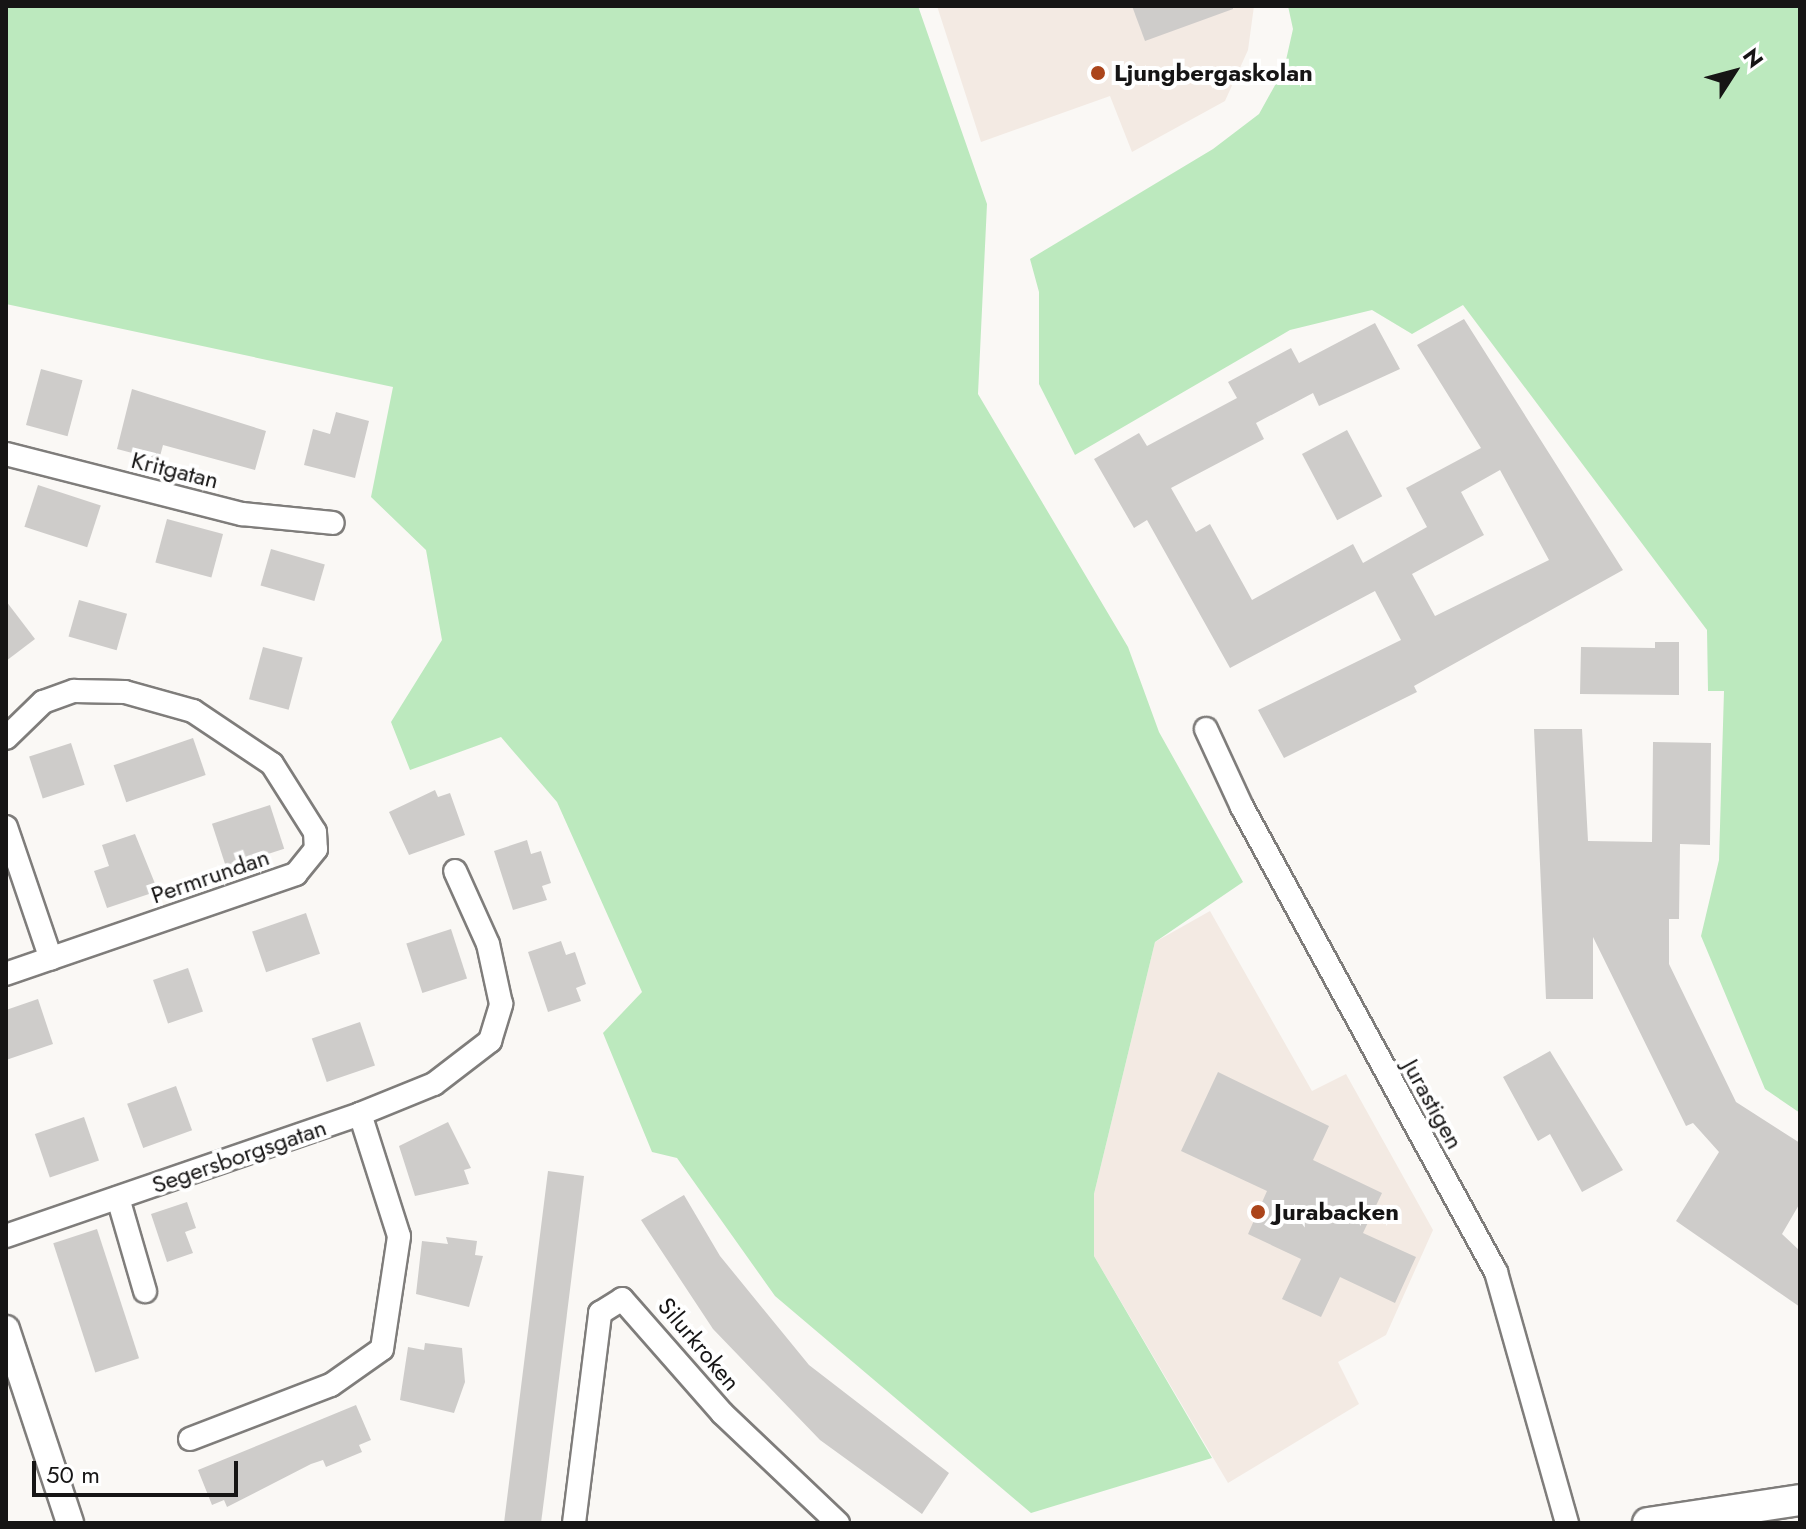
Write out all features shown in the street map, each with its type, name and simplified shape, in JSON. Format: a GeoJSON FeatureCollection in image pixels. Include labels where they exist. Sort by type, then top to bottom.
{"type":"FeatureCollection","features":[{"type":"Feature","properties":{"kind":"main road"},"geometry":{"type":"LineString","coordinates":[[1648,1523],[1800,1500]]}},
{"type":"Feature","properties":{"kind":"street","name":"Kritgatan"},"geometry":{"type":"LineString","coordinates":[[6,454],[242,514],[333,523]]}},
{"type":"Feature","properties":{"kind":"street","name":"Permrundan"},"geometry":{"type":"LineString","coordinates":[[6,738],[43,702],[74,691],[162,700],[193,711],[272,764],[315,832],[316,849],[296,874],[6,974]]}},
{"type":"Feature","properties":{"kind":"street","name":"Jurastigen"},"geometry":{"type":"LineString","coordinates":[[1206,729],[1242,807],[1496,1272],[1567,1523]]}},
{"type":"Feature","properties":{"kind":"street"},"geometry":{"type":"LineString","coordinates":[[6,827],[51,959]]}},
{"type":"Feature","properties":{"kind":"street","name":"Segersborgsgatan"},"geometry":{"type":"LineString","coordinates":[[6,1236],[360,1114],[434,1084],[490,1041],[501,1023],[488,944],[455,871]]}},
{"type":"Feature","properties":{"kind":"street"},"geometry":{"type":"LineString","coordinates":[[190,1439],[331,1385],[382,1349],[399,1236],[360,1114]]}},
{"type":"Feature","properties":{"kind":"street"},"geometry":{"type":"LineString","coordinates":[[118,1198],[145,1291]]}},
{"type":"Feature","properties":{"kind":"street","name":"Silurkroken"},"geometry":{"type":"LineString","coordinates":[[574,1523],[600,1313],[622,1299],[722,1413],[838,1523]]}},
{"type":"Feature","properties":{"kind":"street"},"geometry":{"type":"LineString","coordinates":[[6,1329],[70,1523]]}},
{"type":"Feature","properties":{"kind":"shaded area","name":"Ljungbergaskolan"},"geometry":{"type":"Polygon","coordinates":[[[937,6],[1254,6],[1248,50],[1225,101],[1132,152],[1110,96],[981,142],[937,6]]]}},
{"type":"Feature","properties":{"kind":"shaded area","name":"Jurabacken"},"geometry":{"type":"Polygon","coordinates":[[[1210,911],[1312,1091],[1346,1074],[1433,1230],[1386,1335],[1338,1362],[1359,1404],[1228,1483],[1094,1256],[1094,1194],[1155,942],[1210,911]]]}},
{"type":"Feature","properties":{"kind":"green space"},"geometry":{"type":"Polygon","coordinates":[[[6,6],[918,6],[987,204],[978,394],[1128,647],[1159,732],[1243,882],[1155,942],[1094,1194],[1094,1256],[1212,1458],[1031,1513],[775,1296],[677,1158],[652,1152],[603,1033],[642,992],[557,802],[501,737],[410,770],[391,722],[442,640],[426,550],[371,497],[393,387],[6,304],[6,6]]]}},
{"type":"Feature","properties":{"kind":"green space"},"geometry":{"type":"Polygon","coordinates":[[[1288,6],[1800,6],[1800,1113],[1765,1089],[1701,936],[1719,860],[1724,691],[1708,691],[1707,630],[1463,305],[1412,334],[1372,310],[1290,330],[1075,455],[1039,384],[1039,292],[1030,259],[1213,149],[1259,114],[1284,69],[1293,29],[1288,6]]]}},
{"type":"Feature","properties":{"kind":"building"},"geometry":{"type":"Polygon","coordinates":[[[1132,6],[1233,6],[1233,9],[1145,41],[1132,6]]]}},
{"type":"Feature","properties":{"kind":"building"},"geometry":{"type":"Polygon","coordinates":[[[1464,319],[1623,570],[1414,686],[1417,692],[1284,758],[1258,710],[1401,640],[1375,591],[1230,668],[1147,520],[1134,528],[1094,459],[1139,433],[1147,446],[1237,398],[1228,382],[1291,348],[1299,363],[1375,323],[1400,369],[1319,406],[1313,393],[1256,423],[1264,439],[1171,488],[1196,532],[1210,524],[1252,600],[1353,544],[1363,563],[1427,527],[1406,488],[1481,448],[1417,345],[1464,319]],[[1500,470],[1461,492],[1484,535],[1412,574],[1435,616],[1549,560],[1500,470]]]}},
{"type":"Feature","properties":{"kind":"building"},"geometry":{"type":"Polygon","coordinates":[[[41,369],[83,380],[68,436],[26,425],[41,369]]]}},
{"type":"Feature","properties":{"kind":"building"},"geometry":{"type":"Polygon","coordinates":[[[132,389],[266,431],[255,470],[163,445],[159,460],[117,449],[132,389]]]}},
{"type":"Feature","properties":{"kind":"building"},"geometry":{"type":"Polygon","coordinates":[[[336,412],[369,421],[355,478],[304,465],[313,429],[330,434],[336,412]]]}},
{"type":"Feature","properties":{"kind":"building"},"geometry":{"type":"Polygon","coordinates":[[[1347,430],[1382,496],[1337,520],[1302,454],[1347,430]]]}},
{"type":"Feature","properties":{"kind":"building"},"geometry":{"type":"Polygon","coordinates":[[[38,485],[101,505],[87,547],[24,527],[38,485]]]}},
{"type":"Feature","properties":{"kind":"building"},"geometry":{"type":"Polygon","coordinates":[[[167,519],[223,534],[211,577],[155,562],[167,519]]]}},
{"type":"Feature","properties":{"kind":"building"},"geometry":{"type":"Polygon","coordinates":[[[271,549],[325,564],[314,601],[261,586],[271,549]]]}},
{"type":"Feature","properties":{"kind":"building"},"geometry":{"type":"Polygon","coordinates":[[[79,600],[127,614],[117,650],[69,637],[79,600]]]}},
{"type":"Feature","properties":{"kind":"building"},"geometry":{"type":"Polygon","coordinates":[[[6,601],[35,639],[6,661],[6,601]]]}},
{"type":"Feature","properties":{"kind":"building"},"geometry":{"type":"Polygon","coordinates":[[[1655,642],[1679,642],[1679,695],[1580,694],[1581,647],[1655,648],[1655,642]]]}},
{"type":"Feature","properties":{"kind":"building"},"geometry":{"type":"Polygon","coordinates":[[[263,647],[303,658],[289,710],[249,699],[263,647]]]}},
{"type":"Feature","properties":{"kind":"building"},"geometry":{"type":"Polygon","coordinates":[[[1534,729],[1582,729],[1588,841],[1652,842],[1653,742],[1711,743],[1710,845],[1680,844],[1679,919],[1669,919],[1669,964],[1736,1102],[1800,1143],[1800,1203],[1782,1234],[1800,1251],[1800,1307],[1676,1221],[1719,1152],[1693,1123],[1686,1126],[1593,937],[1593,999],[1546,999],[1534,729]]]}},
{"type":"Feature","properties":{"kind":"building"},"geometry":{"type":"Polygon","coordinates":[[[193,738],[206,775],[126,802],[114,765],[193,738]]]}},
{"type":"Feature","properties":{"kind":"building"},"geometry":{"type":"Polygon","coordinates":[[[71,743],[85,785],[43,798],[29,757],[71,743]]]}},
{"type":"Feature","properties":{"kind":"building"},"geometry":{"type":"Polygon","coordinates":[[[435,790],[438,797],[450,793],[465,835],[409,855],[389,812],[435,790]]]}},
{"type":"Feature","properties":{"kind":"building"},"geometry":{"type":"Polygon","coordinates":[[[270,805],[284,849],[226,868],[212,824],[270,805]]]}},
{"type":"Feature","properties":{"kind":"building"},"geometry":{"type":"Polygon","coordinates":[[[135,834],[158,891],[107,908],[94,871],[109,866],[102,845],[135,834]]]}},
{"type":"Feature","properties":{"kind":"building"},"geometry":{"type":"Polygon","coordinates":[[[527,840],[531,854],[541,851],[551,883],[542,886],[547,900],[513,910],[494,851],[527,840]]]}},
{"type":"Feature","properties":{"kind":"building"},"geometry":{"type":"Polygon","coordinates":[[[306,913],[320,954],[266,972],[252,932],[306,913]]]}},
{"type":"Feature","properties":{"kind":"building"},"geometry":{"type":"Polygon","coordinates":[[[451,929],[467,978],[422,993],[406,944],[451,929]]]}},
{"type":"Feature","properties":{"kind":"building"},"geometry":{"type":"Polygon","coordinates":[[[561,941],[566,955],[575,952],[586,984],[576,988],[581,1001],[548,1012],[528,952],[561,941]]]}},
{"type":"Feature","properties":{"kind":"building"},"geometry":{"type":"Polygon","coordinates":[[[188,968],[203,1011],[168,1024],[153,980],[188,968]]]}},
{"type":"Feature","properties":{"kind":"building"},"geometry":{"type":"Polygon","coordinates":[[[38,999],[53,1044],[6,1060],[6,1010],[38,999]]]}},
{"type":"Feature","properties":{"kind":"building"},"geometry":{"type":"Polygon","coordinates":[[[360,1022],[375,1065],[327,1082],[312,1039],[360,1022]]]}},
{"type":"Feature","properties":{"kind":"building"},"geometry":{"type":"Polygon","coordinates":[[[1550,1051],[1623,1170],[1582,1192],[1550,1134],[1538,1141],[1503,1077],[1550,1051]]]}},
{"type":"Feature","properties":{"kind":"building"},"geometry":{"type":"Polygon","coordinates":[[[1218,1072],[1329,1126],[1313,1160],[1382,1193],[1363,1233],[1416,1257],[1395,1303],[1340,1277],[1321,1317],[1282,1299],[1301,1259],[1248,1234],[1267,1191],[1181,1151],[1218,1072]]]}},
{"type":"Feature","properties":{"kind":"building"},"geometry":{"type":"Polygon","coordinates":[[[176,1086],[192,1130],[143,1148],[127,1104],[176,1086]]]}},
{"type":"Feature","properties":{"kind":"building"},"geometry":{"type":"Polygon","coordinates":[[[84,1117],[99,1160],[50,1177],[35,1134],[84,1117]]]}},
{"type":"Feature","properties":{"kind":"building"},"geometry":{"type":"Polygon","coordinates":[[[448,1122],[471,1168],[464,1170],[469,1184],[415,1196],[399,1146],[448,1122]]]}},
{"type":"Feature","properties":{"kind":"building"},"geometry":{"type":"Polygon","coordinates":[[[548,1171],[584,1176],[545,1492],[541,1523],[504,1523],[548,1171]]]}},
{"type":"Feature","properties":{"kind":"building"},"geometry":{"type":"Polygon","coordinates":[[[684,1195],[720,1256],[809,1365],[949,1473],[922,1514],[820,1440],[713,1329],[641,1220],[684,1195]]]}},
{"type":"Feature","properties":{"kind":"building"},"geometry":{"type":"Polygon","coordinates":[[[187,1202],[196,1228],[185,1232],[193,1253],[167,1262],[151,1214],[187,1202]]]}},
{"type":"Feature","properties":{"kind":"building"},"geometry":{"type":"Polygon","coordinates":[[[97,1229],[139,1358],[95,1373],[53,1243],[97,1229]]]}},
{"type":"Feature","properties":{"kind":"building"},"geometry":{"type":"Polygon","coordinates":[[[446,1237],[477,1241],[475,1255],[483,1256],[469,1307],[416,1294],[422,1241],[448,1244],[446,1237]]]}},
{"type":"Feature","properties":{"kind":"building"},"geometry":{"type":"Polygon","coordinates":[[[425,1343],[462,1348],[465,1382],[454,1413],[400,1400],[408,1347],[424,1350],[425,1343]]]}},
{"type":"Feature","properties":{"kind":"building"},"geometry":{"type":"Polygon","coordinates":[[[356,1405],[371,1440],[359,1445],[362,1452],[326,1467],[323,1460],[311,1464],[227,1507],[224,1500],[212,1505],[198,1470],[356,1405]]]}},
{"type":"Feature","properties":{"kind":"place","name":"Ljungbergaskolan"},"geometry":{"type":"Point","coordinates":[1098,73]}},
{"type":"Feature","properties":{"kind":"place","name":"Jurabacken"},"geometry":{"type":"Point","coordinates":[1258,1212]}}]}
